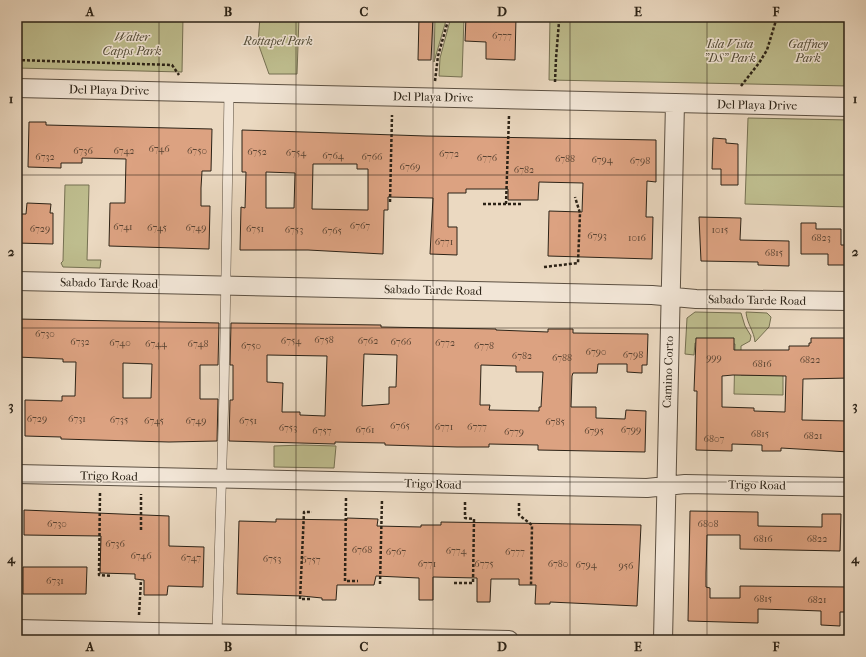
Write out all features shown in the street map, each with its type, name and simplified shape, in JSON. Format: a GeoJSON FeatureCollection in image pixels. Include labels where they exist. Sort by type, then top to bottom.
{"type":"FeatureCollection","features":[{"type":"Feature","properties":{"kind":"street","name":"Del Playa Drive"},"geometry":{"type":"LineString","coordinates":[[17,88],[849,107]]}},
{"type":"Feature","properties":{"kind":"street","name":"Camino Corto"},"geometry":{"type":"LineString","coordinates":[[663,640],[675,103]]}},
{"type":"Feature","properties":{"kind":"street","name":"Sabado Tarde Road"},"geometry":{"type":"LineString","coordinates":[[17,282],[849,301]]}},
{"type":"Feature","properties":{"kind":"street","name":"Trigo Road"},"geometry":{"type":"LineString","coordinates":[[17,474],[619,488],[685,484],[849,487]]}},
{"type":"Feature","properties":{"kind":"street"},"geometry":{"type":"LineString","coordinates":[[17,629],[509,640]]}},
{"type":"Feature","properties":{"kind":"lane"},"geometry":{"type":"LineString","coordinates":[[216,633],[224,392],[230,92]]}},
{"type":"Feature","properties":{"kind":"path"},"geometry":{"type":"LineString","coordinates":[[435,81],[438,56],[449,17]]}},
{"type":"Feature","properties":{"kind":"path"},"geometry":{"type":"LineString","coordinates":[[555,82],[559,22],[562,17]]}},
{"type":"Feature","properties":{"kind":"path"},"geometry":{"type":"LineString","coordinates":[[741,86],[767,50],[777,17]]}},
{"type":"Feature","properties":{"kind":"path"},"geometry":{"type":"LineString","coordinates":[[318,18],[395,19]]}},
{"type":"Feature","properties":{"kind":"path"},"geometry":{"type":"LineString","coordinates":[[17,60],[172,65],[180,76]]}},
{"type":"Feature","properties":{"kind":"path"},"geometry":{"type":"LineString","coordinates":[[506,204],[509,114]]}},
{"type":"Feature","properties":{"kind":"path"},"geometry":{"type":"LineString","coordinates":[[390,202],[392,115]]}},
{"type":"Feature","properties":{"kind":"path"},"geometry":{"type":"LineString","coordinates":[[544,267],[578,263],[580,213],[575,197]]}},
{"type":"Feature","properties":{"kind":"path"},"geometry":{"type":"LineString","coordinates":[[483,204],[522,204]]}},
{"type":"Feature","properties":{"kind":"path"},"geometry":{"type":"LineString","coordinates":[[346,482],[345,581],[358,581]]}},
{"type":"Feature","properties":{"kind":"path"},"geometry":{"type":"LineString","coordinates":[[100,491],[99,575],[112,576]]}},
{"type":"Feature","properties":{"kind":"path"},"geometry":{"type":"LineString","coordinates":[[141,492],[141,530]]}},
{"type":"Feature","properties":{"kind":"path"},"geometry":{"type":"LineString","coordinates":[[380,584],[382,497]]}},
{"type":"Feature","properties":{"kind":"path"},"geometry":{"type":"LineString","coordinates":[[454,583],[473,583],[474,519],[465,518],[465,500]]}},
{"type":"Feature","properties":{"kind":"path"},"geometry":{"type":"LineString","coordinates":[[519,501],[519,515],[532,525],[531,586]]}},
{"type":"Feature","properties":{"kind":"path"},"geometry":{"type":"LineString","coordinates":[[310,599],[300,599],[304,512],[312,512]]}},
{"type":"Feature","properties":{"kind":"path"},"geometry":{"type":"LineString","coordinates":[[139,631],[140,580]]}},
{"type":"Feature","properties":{"kind":"green space","name":"Walter Capps Park"},"geometry":{"type":"Polygon","coordinates":[[[17,17],[183,17],[182,72],[17,68],[17,17]]]}},
{"type":"Feature","properties":{"kind":"green space","name":"Rottapel Park"},"geometry":{"type":"Polygon","coordinates":[[[260,17],[299,17],[297,74],[269,74],[258,43],[260,17]]]}},
{"type":"Feature","properties":{"kind":"green space"},"geometry":{"type":"Polygon","coordinates":[[[435,17],[447,17],[434,62],[435,17]]]}},
{"type":"Feature","properties":{"kind":"green space"},"geometry":{"type":"Polygon","coordinates":[[[451,17],[464,17],[462,77],[439,76],[440,58],[451,17]]]}},
{"type":"Feature","properties":{"kind":"green space","name":"Isla Vista \"DS\" Park"},"geometry":{"type":"Polygon","coordinates":[[[550,17],[849,17],[849,86],[549,80],[550,17]]]}},
{"type":"Feature","properties":{"kind":"green space"},"geometry":{"type":"Polygon","coordinates":[[[748,118],[849,120],[849,207],[745,204],[748,118]]]}},
{"type":"Feature","properties":{"kind":"green space"},"geometry":{"type":"Polygon","coordinates":[[[65,185],[89,185],[87,260],[101,260],[100,268],[63,267],[61,263],[63,261],[65,185]]]}},
{"type":"Feature","properties":{"kind":"green space"},"geometry":{"type":"Polygon","coordinates":[[[695,312],[741,313],[745,326],[751,336],[750,341],[741,346],[741,375],[783,375],[783,395],[734,394],[735,344],[695,343],[694,355],[685,354],[687,318],[695,312]]]}},
{"type":"Feature","properties":{"kind":"green space"},"geometry":{"type":"Polygon","coordinates":[[[746,312],[767,313],[771,317],[769,327],[755,342],[748,320],[746,312]]]}},
{"type":"Feature","properties":{"kind":"green space"},"geometry":{"type":"Polygon","coordinates":[[[274,446],[336,446],[334,468],[274,467],[274,446]]]}},
{"type":"Feature","properties":{"kind":"building"},"geometry":{"type":"Polygon","coordinates":[[[419,17],[433,17],[431,60],[418,60],[419,17]]]}},
{"type":"Feature","properties":{"kind":"building"},"geometry":{"type":"Polygon","coordinates":[[[466,17],[516,17],[515,60],[486,59],[486,42],[465,41],[466,17]]]}},
{"type":"Feature","properties":{"kind":"building"},"geometry":{"type":"Polygon","coordinates":[[[29,122],[46,122],[46,125],[212,129],[211,171],[202,171],[201,188],[201,206],[210,206],[209,249],[109,246],[110,203],[125,203],[126,159],[82,158],[82,163],[61,163],[61,168],[28,167],[29,122]]]}},
{"type":"Feature","properties":{"kind":"building"},"geometry":{"type":"Polygon","coordinates":[[[242,130],[426,136],[656,140],[656,182],[647,181],[646,217],[653,217],[652,259],[548,256],[549,211],[582,212],[583,183],[539,182],[538,200],[508,200],[508,189],[466,189],[466,193],[448,193],[448,227],[457,227],[457,255],[430,254],[433,198],[388,197],[388,210],[384,210],[383,254],[308,250],[240,250],[241,207],[245,208],[246,172],[242,172],[242,130]],[[313,164],[312,209],[368,210],[368,169],[357,169],[357,164],[313,164]],[[266,172],[266,208],[294,208],[295,173],[266,172]]]}},
{"type":"Feature","properties":{"kind":"building"},"geometry":{"type":"Polygon","coordinates":[[[713,138],[726,139],[726,143],[738,144],[738,185],[721,185],[721,169],[712,169],[713,138]]]}},
{"type":"Feature","properties":{"kind":"building"},"geometry":{"type":"Polygon","coordinates":[[[27,203],[51,204],[50,213],[53,213],[53,244],[17,243],[17,214],[26,214],[27,203]]]}},
{"type":"Feature","properties":{"kind":"building"},"geometry":{"type":"Polygon","coordinates":[[[699,217],[741,218],[740,240],[789,241],[789,266],[758,265],[758,262],[701,261],[699,217]]]}},
{"type":"Feature","properties":{"kind":"building"},"geometry":{"type":"Polygon","coordinates":[[[801,223],[816,223],[816,229],[841,229],[841,245],[847,245],[847,265],[828,265],[828,254],[801,254],[801,223]]]}},
{"type":"Feature","properties":{"kind":"building"},"geometry":{"type":"Polygon","coordinates":[[[17,319],[219,323],[218,365],[200,365],[200,399],[218,399],[217,441],[169,442],[61,439],[61,437],[25,436],[25,400],[62,401],[62,396],[75,396],[76,362],[63,362],[63,359],[17,357],[17,319]],[[123,363],[123,398],[151,398],[152,364],[123,363]]]}},
{"type":"Feature","properties":{"kind":"building"},"geometry":{"type":"Polygon","coordinates":[[[231,323],[381,325],[381,327],[496,329],[548,332],[548,329],[573,329],[573,333],[648,334],[647,365],[642,365],[642,373],[627,372],[627,364],[598,364],[597,373],[573,373],[571,407],[596,407],[596,418],[625,419],[626,410],[646,411],[645,452],[538,450],[538,445],[489,444],[489,447],[457,447],[385,445],[385,443],[335,442],[335,444],[229,441],[230,400],[233,400],[233,365],[230,365],[231,323]],[[364,354],[362,406],[389,404],[389,387],[396,387],[397,355],[364,354]],[[267,355],[267,382],[283,383],[282,412],[300,412],[300,415],[325,416],[327,356],[267,355]],[[481,365],[480,405],[490,405],[489,410],[539,411],[539,407],[541,407],[543,372],[516,372],[516,366],[481,365]]]}},
{"type":"Feature","properties":{"kind":"building"},"geometry":{"type":"Polygon","coordinates":[[[696,338],[734,338],[734,350],[789,350],[789,346],[809,346],[809,343],[811,343],[811,338],[849,338],[849,378],[803,379],[802,420],[849,421],[849,452],[781,448],[781,451],[762,451],[762,445],[732,444],[732,451],[696,450],[697,391],[694,391],[696,338]],[[722,376],[722,407],[754,408],[754,411],[785,412],[786,376],[722,376]]]}},
{"type":"Feature","properties":{"kind":"building"},"geometry":{"type":"Polygon","coordinates":[[[24,510],[169,516],[169,546],[204,547],[203,587],[168,586],[167,595],[144,595],[144,580],[135,579],[135,574],[100,573],[101,536],[24,535],[24,510]]]}},
{"type":"Feature","properties":{"kind":"building"},"geometry":{"type":"Polygon","coordinates":[[[690,511],[758,512],[758,526],[822,527],[822,514],[841,514],[840,551],[740,549],[740,535],[707,535],[706,573],[706,587],[710,588],[710,598],[740,598],[740,586],[849,587],[849,612],[840,612],[840,626],[821,625],[821,611],[794,610],[758,609],[758,623],[688,621],[690,511]]]}},
{"type":"Feature","properties":{"kind":"building"},"geometry":{"type":"Polygon","coordinates":[[[347,518],[378,519],[377,526],[421,527],[421,525],[441,525],[441,522],[641,525],[637,606],[550,602],[550,604],[535,604],[536,585],[519,585],[519,579],[491,579],[490,602],[477,602],[477,578],[433,577],[433,600],[419,600],[419,578],[376,576],[374,585],[337,585],[336,600],[322,600],[322,598],[302,596],[237,594],[239,521],[276,522],[276,519],[347,520],[347,518]]]}},
{"type":"Feature","properties":{"kind":"building"},"geometry":{"type":"Polygon","coordinates":[[[23,567],[87,567],[86,594],[23,594],[23,567]]]}},
{"type":"Feature","properties":{"kind":"park label","name":"Gaffney Park"},"geometry":{"type":"Point","coordinates":[808,51]}}]}
